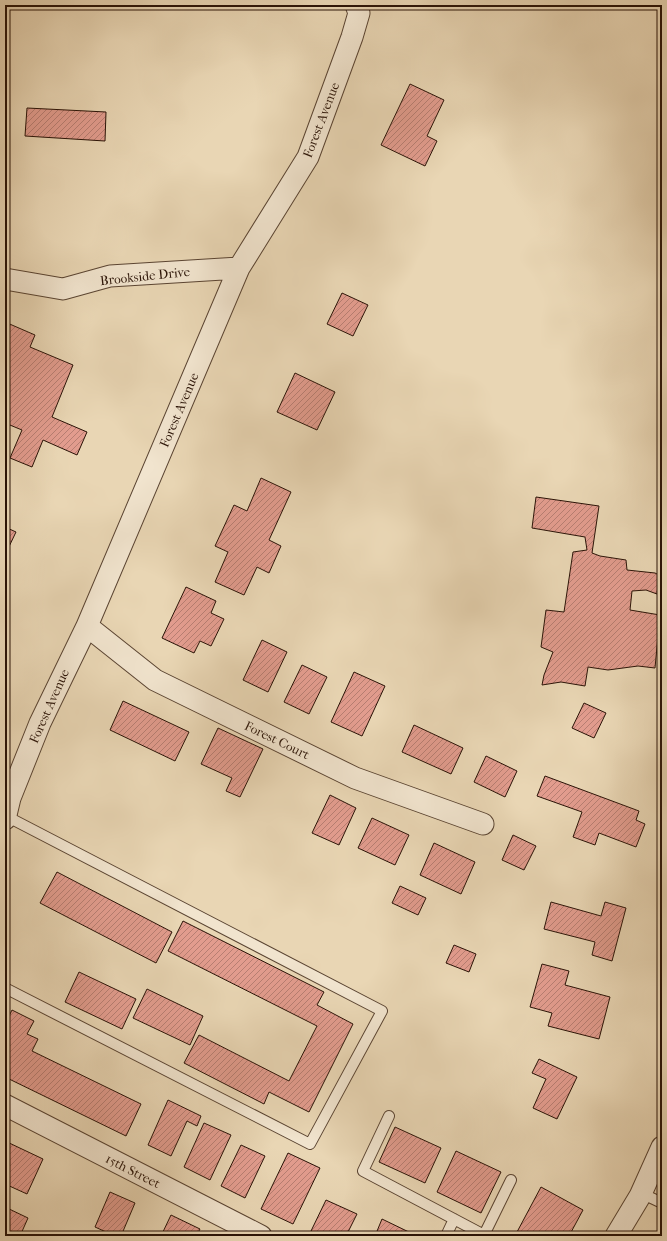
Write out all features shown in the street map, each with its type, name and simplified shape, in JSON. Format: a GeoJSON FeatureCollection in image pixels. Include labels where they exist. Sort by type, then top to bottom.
{"type":"FeatureCollection","features":[{"type":"Feature","properties":{"kind":"street","name":"Forest Avenue"},"geometry":{"type":"LineString","coordinates":[[7,808],[40,723],[87,626],[239,268],[308,157],[352,37],[359,13],[356,5]]}},
{"type":"Feature","properties":{"kind":"street","name":"Brookside Drive"},"geometry":{"type":"LineString","coordinates":[[5,279],[63,289],[110,276],[239,268]]}},
{"type":"Feature","properties":{"kind":"street","name":"Forest Court"},"geometry":{"type":"LineString","coordinates":[[87,626],[155,680],[355,778],[483,824]]}},
{"type":"Feature","properties":{"kind":"street","name":"15th Street"},"geometry":{"type":"LineString","coordinates":[[5,1105],[261,1236]]}},
{"type":"Feature","properties":{"kind":"street"},"geometry":{"type":"LineString","coordinates":[[616,1236],[641,1193],[662,1147]]}},
{"type":"Feature","properties":{"kind":"lane"},"geometry":{"type":"LineString","coordinates":[[5,988],[310,1144],[382,1011],[7,808]]}},
{"type":"Feature","properties":{"kind":"lane"},"geometry":{"type":"LineString","coordinates":[[388,1116],[363,1171],[485,1236],[511,1180]]}},
{"type":"Feature","properties":{"kind":"lane"},"geometry":{"type":"LineString","coordinates":[[641,1193],[662,1203]]}},
{"type":"Feature","properties":{"kind":"lane"},"geometry":{"type":"LineString","coordinates":[[446,1236],[454,1219]]}},
{"type":"Feature","properties":{"kind":"building"},"geometry":{"type":"Polygon","coordinates":[[[410,84],[444,100],[427,136],[437,141],[425,166],[381,145],[410,84]]]}},
{"type":"Feature","properties":{"kind":"building"},"geometry":{"type":"Polygon","coordinates":[[[27,108],[106,112],[105,141],[25,136],[27,108]]]}},
{"type":"Feature","properties":{"kind":"building"},"geometry":{"type":"Polygon","coordinates":[[[342,293],[368,305],[353,336],[327,324],[342,293]]]}},
{"type":"Feature","properties":{"kind":"building"},"geometry":{"type":"Polygon","coordinates":[[[5,322],[35,335],[30,347],[73,365],[52,417],[87,432],[77,455],[43,440],[32,467],[10,458],[22,430],[5,423],[5,322]]]}},
{"type":"Feature","properties":{"kind":"building"},"geometry":{"type":"Polygon","coordinates":[[[295,373],[335,392],[317,430],[277,412],[295,373]]]}},
{"type":"Feature","properties":{"kind":"building"},"geometry":{"type":"Polygon","coordinates":[[[261,478],[291,492],[269,540],[281,546],[269,573],[257,567],[244,595],[215,582],[228,552],[215,546],[234,505],[247,511],[261,478]]]}},
{"type":"Feature","properties":{"kind":"building"},"geometry":{"type":"Polygon","coordinates":[[[536,497],[599,506],[592,553],[600,556],[626,560],[627,570],[655,573],[659,575],[657,594],[646,590],[632,591],[630,610],[660,615],[655,668],[638,666],[608,670],[588,667],[585,686],[561,682],[542,685],[544,675],[553,652],[541,647],[546,610],[564,612],[573,552],[587,550],[585,537],[532,528],[536,497]]]}},
{"type":"Feature","properties":{"kind":"building"},"geometry":{"type":"Polygon","coordinates":[[[5,527],[16,532],[5,555],[5,527]]]}},
{"type":"Feature","properties":{"kind":"building"},"geometry":{"type":"Polygon","coordinates":[[[186,587],[216,601],[211,613],[224,619],[211,646],[200,641],[194,653],[162,638],[186,587]]]}},
{"type":"Feature","properties":{"kind":"building"},"geometry":{"type":"Polygon","coordinates":[[[262,640],[287,652],[268,692],[243,680],[262,640]]]}},
{"type":"Feature","properties":{"kind":"building"},"geometry":{"type":"Polygon","coordinates":[[[302,665],[327,677],[309,714],[284,702],[302,665]]]}},
{"type":"Feature","properties":{"kind":"building"},"geometry":{"type":"Polygon","coordinates":[[[354,672],[385,686],[362,736],[331,722],[354,672]]]}},
{"type":"Feature","properties":{"kind":"building"},"geometry":{"type":"Polygon","coordinates":[[[123,701],[189,732],[175,761],[110,730],[123,701]]]}},
{"type":"Feature","properties":{"kind":"building"},"geometry":{"type":"Polygon","coordinates":[[[584,703],[606,713],[594,738],[572,728],[584,703]]]}},
{"type":"Feature","properties":{"kind":"building"},"geometry":{"type":"Polygon","coordinates":[[[414,725],[463,748],[451,774],[402,752],[414,725]]]}},
{"type":"Feature","properties":{"kind":"building"},"geometry":{"type":"Polygon","coordinates":[[[218,728],[263,749],[240,797],[226,791],[232,778],[201,764],[218,728]]]}},
{"type":"Feature","properties":{"kind":"building"},"geometry":{"type":"Polygon","coordinates":[[[486,756],[517,771],[505,797],[474,782],[486,756]]]}},
{"type":"Feature","properties":{"kind":"building"},"geometry":{"type":"Polygon","coordinates":[[[545,776],[639,811],[636,820],[645,824],[636,847],[599,833],[595,845],[573,837],[582,812],[537,796],[545,776]]]}},
{"type":"Feature","properties":{"kind":"building"},"geometry":{"type":"Polygon","coordinates":[[[330,795],[356,808],[339,845],[312,833],[330,795]]]}},
{"type":"Feature","properties":{"kind":"building"},"geometry":{"type":"Polygon","coordinates":[[[372,818],[409,835],[395,865],[358,848],[372,818]]]}},
{"type":"Feature","properties":{"kind":"building"},"geometry":{"type":"Polygon","coordinates":[[[513,835],[536,846],[524,870],[502,860],[513,835]]]}},
{"type":"Feature","properties":{"kind":"building"},"geometry":{"type":"Polygon","coordinates":[[[434,843],[475,862],[461,894],[420,875],[434,843]]]}},
{"type":"Feature","properties":{"kind":"building"},"geometry":{"type":"Polygon","coordinates":[[[57,872],[172,932],[156,963],[40,903],[57,872]]]}},
{"type":"Feature","properties":{"kind":"building"},"geometry":{"type":"Polygon","coordinates":[[[400,886],[426,898],[418,915],[392,903],[400,886]]]}},
{"type":"Feature","properties":{"kind":"building"},"geometry":{"type":"Polygon","coordinates":[[[551,902],[601,916],[605,902],[626,908],[612,961],[592,955],[595,942],[544,929],[551,902]]]}},
{"type":"Feature","properties":{"kind":"building"},"geometry":{"type":"Polygon","coordinates":[[[183,921],[324,992],[317,1005],[353,1024],[309,1112],[269,1092],[264,1104],[184,1063],[199,1035],[289,1081],[317,1026],[168,951],[183,921]]]}},
{"type":"Feature","properties":{"kind":"building"},"geometry":{"type":"Polygon","coordinates":[[[454,945],[476,954],[469,972],[446,963],[454,945]]]}},
{"type":"Feature","properties":{"kind":"building"},"geometry":{"type":"Polygon","coordinates":[[[542,964],[569,971],[565,985],[610,997],[599,1039],[548,1026],[552,1013],[530,1007],[542,964]]]}},
{"type":"Feature","properties":{"kind":"building"},"geometry":{"type":"Polygon","coordinates":[[[79,972],[136,999],[122,1029],[65,1002],[79,972]]]}},
{"type":"Feature","properties":{"kind":"building"},"geometry":{"type":"Polygon","coordinates":[[[147,989],[203,1016],[190,1045],[133,1018],[147,989]]]}},
{"type":"Feature","properties":{"kind":"building"},"geometry":{"type":"Polygon","coordinates":[[[12,1010],[34,1021],[27,1034],[38,1039],[32,1051],[141,1104],[126,1136],[5,1077],[5,1024],[12,1010]]]}},
{"type":"Feature","properties":{"kind":"building"},"geometry":{"type":"Polygon","coordinates":[[[539,1059],[577,1077],[557,1119],[533,1108],[546,1079],[532,1073],[539,1059]]]}},
{"type":"Feature","properties":{"kind":"building"},"geometry":{"type":"Polygon","coordinates":[[[168,1100],[201,1116],[197,1126],[187,1121],[171,1156],[148,1145],[168,1100]]]}},
{"type":"Feature","properties":{"kind":"building"},"geometry":{"type":"Polygon","coordinates":[[[204,1123],[231,1135],[210,1180],[184,1167],[204,1123]]]}},
{"type":"Feature","properties":{"kind":"building"},"geometry":{"type":"Polygon","coordinates":[[[395,1127],[441,1148],[425,1183],[379,1162],[395,1127]]]}},
{"type":"Feature","properties":{"kind":"building"},"geometry":{"type":"Polygon","coordinates":[[[5,1141],[43,1159],[27,1194],[5,1184],[5,1141]]]}},
{"type":"Feature","properties":{"kind":"building"},"geometry":{"type":"Polygon","coordinates":[[[241,1145],[265,1156],[245,1198],[221,1186],[241,1145]]]}},
{"type":"Feature","properties":{"kind":"building"},"geometry":{"type":"Polygon","coordinates":[[[456,1151],[501,1172],[481,1213],[437,1192],[456,1151]]]}},
{"type":"Feature","properties":{"kind":"building"},"geometry":{"type":"Polygon","coordinates":[[[288,1153],[320,1168],[293,1224],[261,1209],[288,1153]]]}},
{"type":"Feature","properties":{"kind":"building"},"geometry":{"type":"Polygon","coordinates":[[[541,1187],[583,1210],[569,1236],[525,1236],[517,1232],[541,1187]]]}},
{"type":"Feature","properties":{"kind":"building"},"geometry":{"type":"Polygon","coordinates":[[[110,1192],[135,1203],[121,1236],[115,1236],[95,1227],[110,1192]]]}},
{"type":"Feature","properties":{"kind":"building"},"geometry":{"type":"Polygon","coordinates":[[[326,1200],[357,1214],[346,1236],[323,1236],[311,1231],[326,1200]]]}},
{"type":"Feature","properties":{"kind":"building"},"geometry":{"type":"Polygon","coordinates":[[[5,1207],[28,1218],[20,1236],[5,1236],[5,1207]]]}},
{"type":"Feature","properties":{"kind":"building"},"geometry":{"type":"Polygon","coordinates":[[[171,1215],[200,1229],[196,1236],[161,1236],[171,1215]]]}},
{"type":"Feature","properties":{"kind":"building"},"geometry":{"type":"Polygon","coordinates":[[[382,1219],[413,1234],[412,1236],[375,1236],[382,1219]]]}}]}
